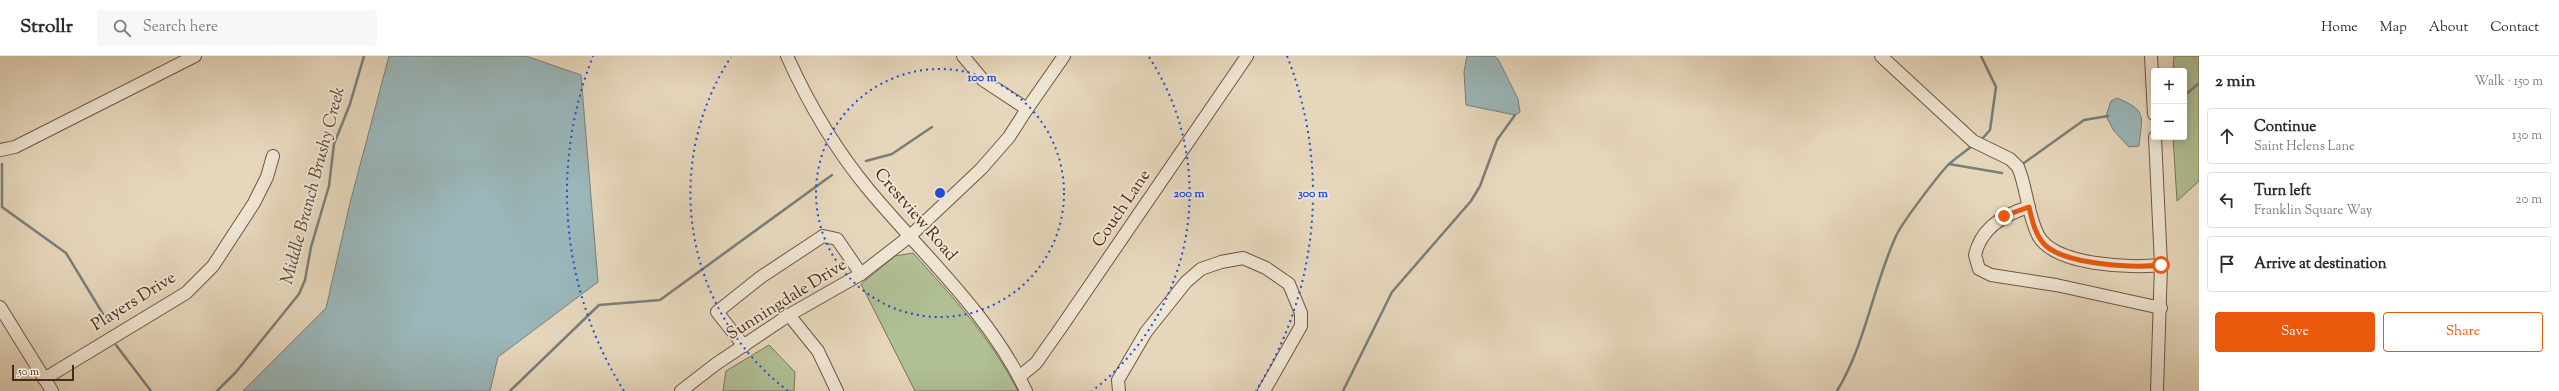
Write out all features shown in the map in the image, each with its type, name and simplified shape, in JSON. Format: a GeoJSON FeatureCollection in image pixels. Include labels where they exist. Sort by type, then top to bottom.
{"type":"FeatureCollection","features":[{"type":"Feature","properties":{"kind":"street"},"geometry":{"type":"LineString","coordinates":[[0,150],[15,147],[195,56]]}},
{"type":"Feature","properties":{"kind":"street","name":"Crestview Road"},"geometry":{"type":"LineString","coordinates":[[787,56],[810,105],[832,142],[870,191],[985,322],[1009,358],[1026,391]]}},
{"type":"Feature","properties":{"kind":"street"},"geometry":{"type":"LineString","coordinates":[[963,56],[983,80],[1026,109]]}},
{"type":"Feature","properties":{"kind":"street","name":"Sunningdale Drive"},"geometry":{"type":"LineString","coordinates":[[681,391],[689,383],[789,315],[860,274],[910,236],[981,169],[1009,137],[1026,109],[1064,56]]}},
{"type":"Feature","properties":{"kind":"street","name":"Couch Lane"},"geometry":{"type":"LineString","coordinates":[[1019,377],[1036,363],[1247,56]]}},
{"type":"Feature","properties":{"kind":"street"},"geometry":{"type":"LineString","coordinates":[[1881,56],[1973,141],[2010,159],[2018,167],[2038,235],[2048,248],[2087,261],[2113,266],[2161,265]]}},
{"type":"Feature","properties":{"kind":"street"},"geometry":{"type":"LineString","coordinates":[[2151,56],[2153,104]]}},
{"type":"Feature","properties":{"kind":"street"},"geometry":{"type":"LineString","coordinates":[[2155,140],[2161,265],[2161,308],[2157,391]]}},
{"type":"Feature","properties":{"kind":"street","name":"Players Drive"},"geometry":{"type":"LineString","coordinates":[[44,379],[186,293],[213,266],[254,203],[266,177],[273,156]]}},
{"type":"Feature","properties":{"kind":"street"},"geometry":{"type":"LineString","coordinates":[[2029,207],[2004,216],[1987,232],[1975,254],[1977,266],[1980,269],[1991,275],[2052,285],[2161,308]]}},
{"type":"Feature","properties":{"kind":"street"},"geometry":{"type":"LineString","coordinates":[[744,346],[717,312],[761,278],[823,236],[837,239],[860,274]]}},
{"type":"Feature","properties":{"kind":"street"},"geometry":{"type":"LineString","coordinates":[[1119,391],[1118,380],[1146,332],[1186,282],[1201,269],[1221,262],[1243,258],[1266,268],[1289,284],[1301,313],[1301,326],[1264,391]]}},
{"type":"Feature","properties":{"kind":"street"},"geometry":{"type":"LineString","coordinates":[[0,307],[52,391]]}},
{"type":"Feature","properties":{"kind":"street"},"geometry":{"type":"LineString","coordinates":[[789,315],[818,351],[837,391]]}},
{"type":"Feature","properties":{"kind":"green space"},"geometry":{"type":"Polygon","coordinates":[[[2174,56],[2199,56],[2199,181],[2177,201],[2173,140],[2187,140],[2187,68],[2173,68],[2174,56]]]}},
{"type":"Feature","properties":{"kind":"green space"},"geometry":{"type":"Polygon","coordinates":[[[913,253],[983,335],[1007,371],[1018,391],[915,391],[861,284],[895,256],[913,253]]]}},
{"type":"Feature","properties":{"kind":"green space"},"geometry":{"type":"Polygon","coordinates":[[[769,345],[795,372],[794,391],[723,391],[726,371],[769,345]]]}},
{"type":"Feature","properties":{"kind":"water"},"geometry":{"type":"Polygon","coordinates":[[[389,56],[526,56],[581,75],[598,282],[498,357],[490,391],[243,391],[326,308],[350,203],[389,56]]]}},
{"type":"Feature","properties":{"kind":"water"},"geometry":{"type":"Polygon","coordinates":[[[1467,56],[1495,56],[1518,99],[1520,112],[1515,115],[1466,105],[1464,72],[1467,56]]]}},
{"type":"Feature","properties":{"kind":"water"},"geometry":{"type":"Polygon","coordinates":[[[2117,98],[2134,107],[2141,116],[2142,121],[2139,146],[2129,147],[2114,131],[2106,116],[2111,101],[2117,98]]]}},
{"type":"Feature","properties":{"kind":"waterway","name":"Middle Branch Brushy Creek"},"geometry":{"type":"LineString","coordinates":[[217,391],[236,372],[299,294],[305,280],[311,247],[329,186],[334,144],[350,104],[364,56]]}},
{"type":"Feature","properties":{"kind":"waterway"},"geometry":{"type":"LineString","coordinates":[[1981,56],[1996,87],[1990,130],[1981,140]]}},
{"type":"Feature","properties":{"kind":"waterway"},"geometry":{"type":"LineString","coordinates":[[2187,93],[2199,83]]}},
{"type":"Feature","properties":{"kind":"waterway"},"geometry":{"type":"LineString","coordinates":[[1343,391],[1392,292],[1471,201],[1480,186],[1497,140],[1515,115]]}},
{"type":"Feature","properties":{"kind":"waterway"},"geometry":{"type":"LineString","coordinates":[[2024,163],[2084,120],[2108,116]]}},
{"type":"Feature","properties":{"kind":"waterway"},"geometry":{"type":"LineString","coordinates":[[866,161],[892,154],[932,127]]}},
{"type":"Feature","properties":{"kind":"waterway"},"geometry":{"type":"LineString","coordinates":[[1837,391],[1855,354],[1881,275],[1896,236],[1913,210],[1943,171],[1951,162],[1972,146]]}},
{"type":"Feature","properties":{"kind":"waterway"},"geometry":{"type":"LineString","coordinates":[[2,164],[2,207],[66,253],[103,314]]}},
{"type":"Feature","properties":{"kind":"waterway"},"geometry":{"type":"LineString","coordinates":[[1949,164],[2002,173]]}},
{"type":"Feature","properties":{"kind":"waterway"},"geometry":{"type":"LineString","coordinates":[[510,391],[599,305],[660,300],[832,175]]}},
{"type":"Feature","properties":{"kind":"waterway"},"geometry":{"type":"LineString","coordinates":[[116,345],[151,391]]}},
{"type":"Feature","properties":{"kind":"route"},"geometry":{"type":"LineString","coordinates":[[2004,216],[2013,211],[2029,207],[2038,235],[2043,243],[2048,248],[2063,254],[2087,261],[2113,266],[2161,265]]}}]}
